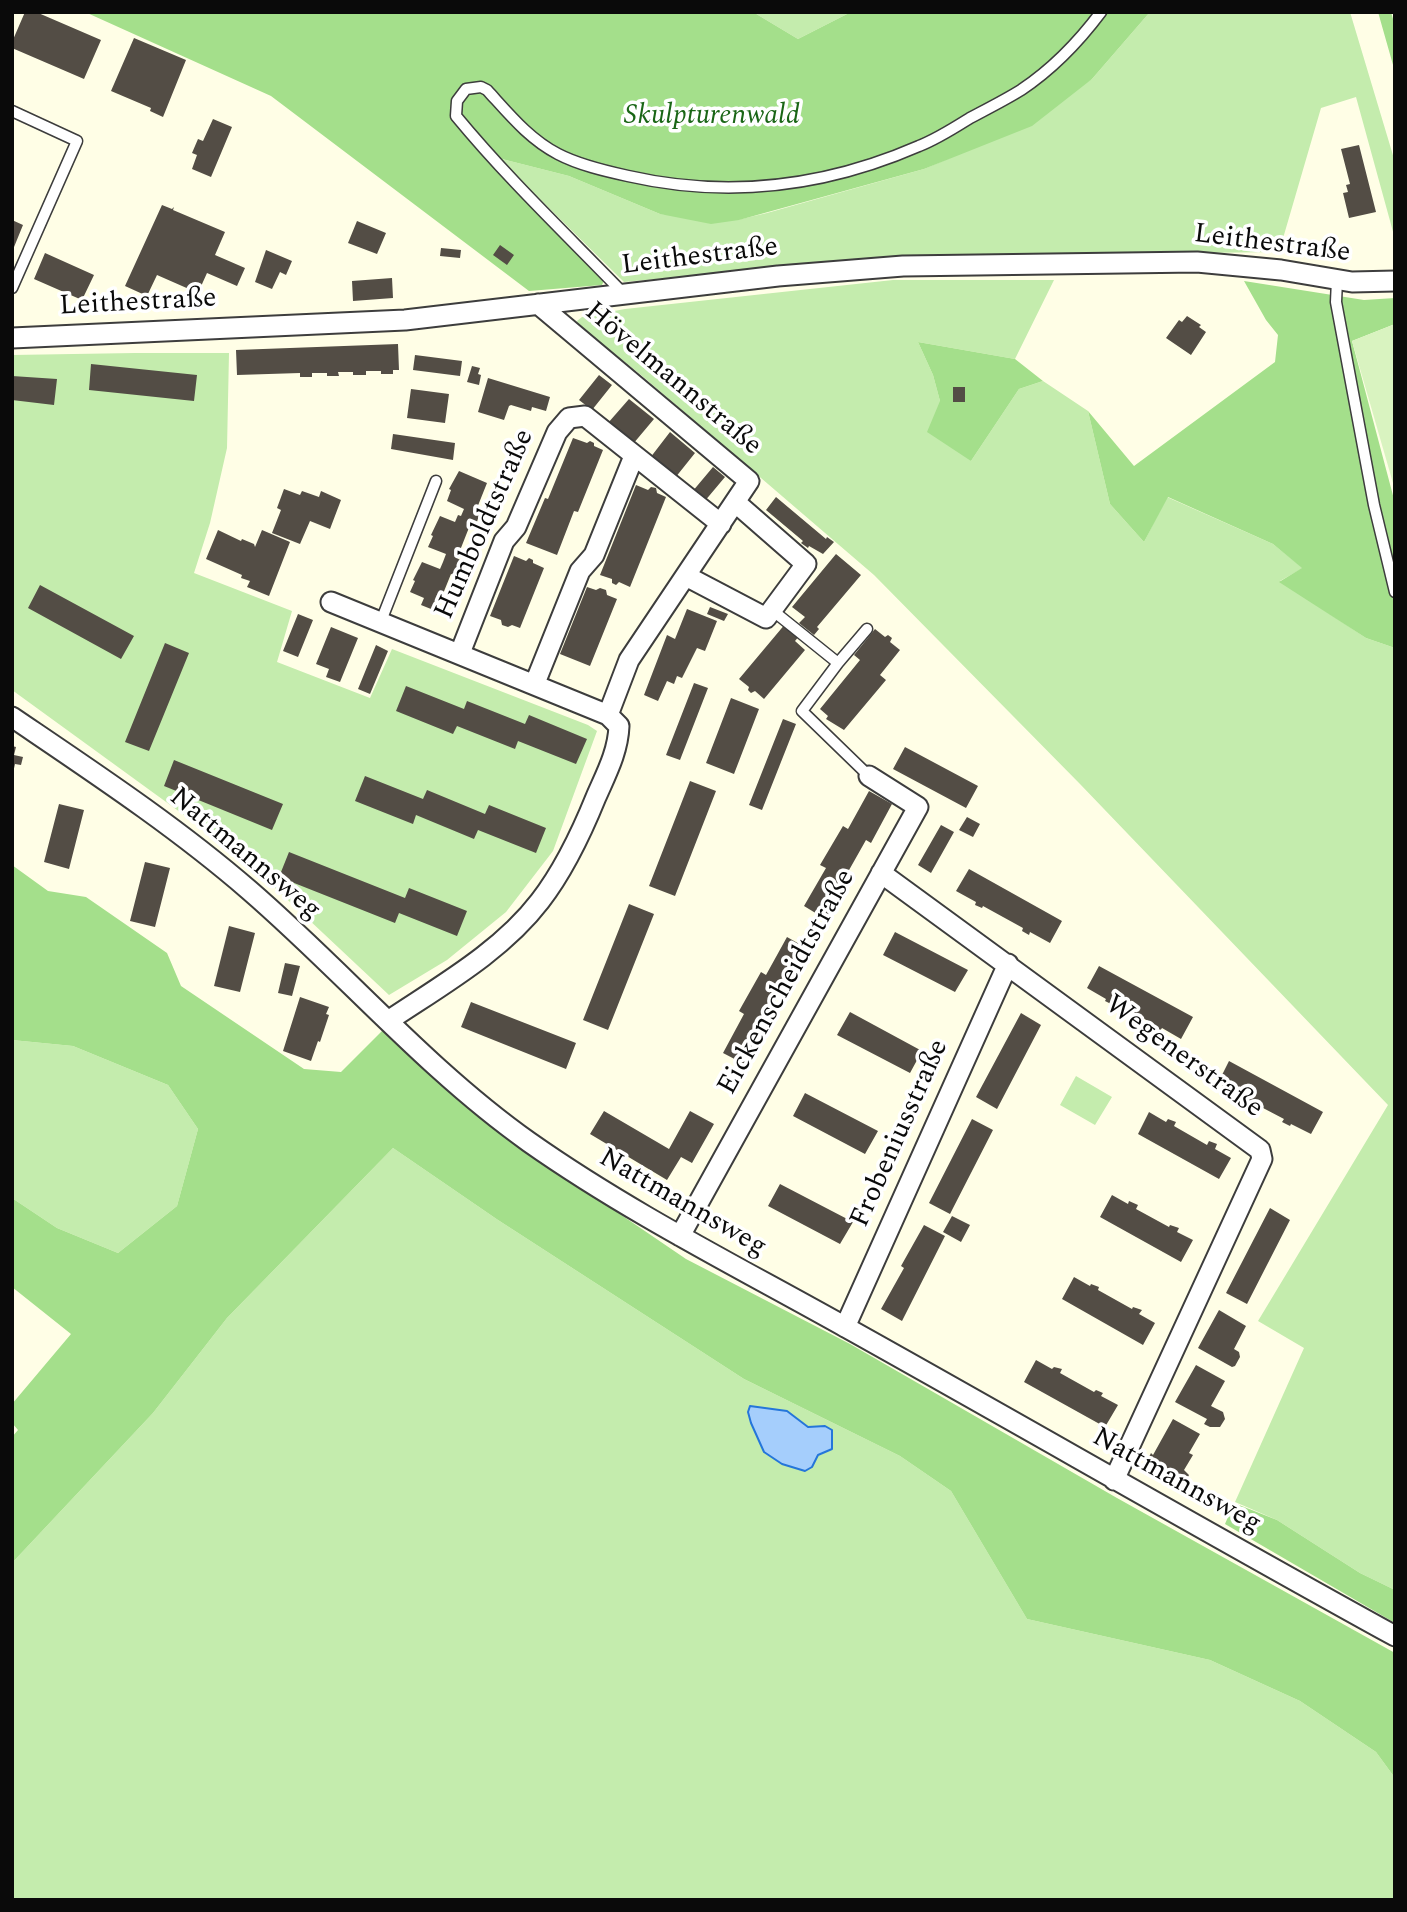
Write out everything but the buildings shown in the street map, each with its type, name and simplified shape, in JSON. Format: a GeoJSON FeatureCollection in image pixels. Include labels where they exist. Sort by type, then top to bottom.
{"type":"FeatureCollection","features":[{"type":"Feature","properties":{"kind":"street","name":"Leithestraße"},"geometry":{"type":"LineString","coordinates":[[12,338],[405,320],[861,268],[1196,262],[1281,270],[1368,284],[1395,281]]}},
{"type":"Feature","properties":{"kind":"street","name":"Hövelmannstraße"},"geometry":{"type":"LineString","coordinates":[[538,304],[749,481],[629,660],[608,715]]}},
{"type":"Feature","properties":{"kind":"street","name":"Humboldtstraße"},"geometry":{"type":"LineString","coordinates":[[460,653],[504,541],[516,527],[562,424],[569,418],[585,416],[720,524]]}},
{"type":"Feature","properties":{"kind":"street"},"geometry":{"type":"LineString","coordinates":[[535,683],[580,572],[594,555],[634,456]]}},
{"type":"Feature","properties":{"kind":"street","name":"Hövelmannstraße"},"geometry":{"type":"LineString","coordinates":[[735,502],[806,564],[772,610]]}},
{"type":"Feature","properties":{"kind":"street"},"geometry":{"type":"LineString","coordinates":[[686,576],[766,618],[772,610]]}},
{"type":"Feature","properties":{"kind":"street","name":"Humboldtstraße"},"geometry":{"type":"LineString","coordinates":[[331,602],[608,715]]}},
{"type":"Feature","properties":{"kind":"street"},"geometry":{"type":"LineString","coordinates":[[388,1021],[482,957],[524,920],[540,901],[581,835],[618,743],[619,726],[608,715]]}},
{"type":"Feature","properties":{"kind":"street","name":"Nattmannsweg"},"geometry":{"type":"LineString","coordinates":[[12,717],[192,842],[252,892],[487,1110],[587,1182],[680,1237],[1395,1636]]}},
{"type":"Feature","properties":{"kind":"street","name":"Eickenscheidtstraße"},"geometry":{"type":"LineString","coordinates":[[680,1237],[918,807],[869,776]]}},
{"type":"Feature","properties":{"kind":"street","name":"Wegenerstraße"},"geometry":{"type":"LineString","coordinates":[[881,873],[1260,1150],[1262,1158],[1114,1480]]}},
{"type":"Feature","properties":{"kind":"street","name":"Frobeniusstraße"},"geometry":{"type":"LineString","coordinates":[[845,1327],[1008,964]]}},
{"type":"Feature","properties":{"kind":"lane"},"geometry":{"type":"LineString","coordinates":[[624,295],[496,164],[456,116],[460,95],[466,89],[481,87],[487,90],[522,130],[557,154],[605,171],[653,182],[737,189],[810,181],[876,163],[922,145],[1023,89],[1057,60],[1101,12]]}},
{"type":"Feature","properties":{"kind":"lane"},"geometry":{"type":"LineString","coordinates":[[12,111],[77,141],[12,288]]}},
{"type":"Feature","properties":{"kind":"lane"},"geometry":{"type":"LineString","coordinates":[[1337,280],[1336,302],[1346,356],[1374,505],[1395,592]]}},
{"type":"Feature","properties":{"kind":"lane"},"geometry":{"type":"LineString","coordinates":[[381,621],[436,481]]}},
{"type":"Feature","properties":{"kind":"lane"},"geometry":{"type":"LineString","coordinates":[[772,610],[838,663]]}},
{"type":"Feature","properties":{"kind":"lane"},"geometry":{"type":"LineString","coordinates":[[867,629],[802,711],[869,776]]}},
{"type":"Feature","properties":{"kind":"green space","name":"Skulpturenwald"},"geometry":{"type":"Polygon","coordinates":[[[85,12],[753,12],[798,39],[851,12],[1150,12],[1092,79],[1032,126],[924,169],[739,220],[711,224],[660,214],[569,176],[498,158],[606,276],[602,285],[529,291],[271,96],[85,12]]]}},
{"type":"Feature","properties":{"kind":"green space"},"geometry":{"type":"Polygon","coordinates":[[[753,12],[851,12],[798,39],[753,12]]]}},
{"type":"Feature","properties":{"kind":"green space"},"geometry":{"type":"Polygon","coordinates":[[[1150,12],[1350,12],[1395,162],[1395,239],[1356,97],[1321,108],[1279,252],[943,256],[859,260],[624,282],[498,158],[569,176],[660,214],[737,220],[924,169],[976,147],[1092,79],[1150,12]]]}},
{"type":"Feature","properties":{"kind":"green space"},"geometry":{"type":"Polygon","coordinates":[[[1378,12],[1391,12],[1395,26],[1395,72],[1378,12]]]}},
{"type":"Feature","properties":{"kind":"green space"},"geometry":{"type":"Polygon","coordinates":[[[893,280],[1054,280],[1015,359],[918,342],[933,375],[940,401],[971,461],[1019,389],[1043,381],[1088,411],[1110,504],[1144,542],[1167,497],[1273,544],[1303,568],[1280,581],[1366,638],[1395,648],[1395,1590],[1360,1573],[1277,1520],[1235,1502],[1304,1348],[1258,1321],[1388,1105],[1080,784],[874,575],[641,375],[578,325],[577,321],[582,317],[625,309],[893,280]]]}},
{"type":"Feature","properties":{"kind":"green space"},"geometry":{"type":"Polygon","coordinates":[[[1244,281],[1364,300],[1395,298],[1395,324],[1352,341],[1395,503],[1395,648],[1366,638],[1279,582],[1302,568],[1273,544],[1168,497],[1144,542],[1110,504],[1088,411],[1134,466],[1275,362],[1278,335],[1266,320],[1244,281]]]}},
{"type":"Feature","properties":{"kind":"green space"},"geometry":{"type":"Polygon","coordinates":[[[1395,324],[1395,490],[1352,341],[1395,324]]]}},
{"type":"Feature","properties":{"kind":"green space"},"geometry":{"type":"Polygon","coordinates":[[[918,342],[1015,359],[1043,381],[1019,389],[971,461],[927,432],[940,401],[933,375],[918,342]]]}},
{"type":"Feature","properties":{"kind":"green space"},"geometry":{"type":"Polygon","coordinates":[[[229,353],[227,448],[210,523],[194,573],[292,611],[277,662],[370,698],[392,649],[588,725],[597,731],[553,851],[506,912],[447,960],[389,995],[258,872],[12,690],[12,355],[229,353]]]}},
{"type":"Feature","properties":{"kind":"green space"},"geometry":{"type":"Polygon","coordinates":[[[12,865],[48,891],[86,897],[167,953],[181,986],[304,1069],[341,1072],[387,1026],[536,1157],[686,1259],[850,1344],[1117,1498],[1395,1653],[1395,1778],[1376,1752],[1300,1701],[1210,1660],[1027,1619],[951,1491],[900,1456],[744,1379],[498,1220],[393,1148],[227,1318],[153,1413],[12,1563],[12,1437],[18,1430],[12,1423],[12,1404],[71,1334],[12,1287],[12,1198],[57,1228],[118,1253],[177,1206],[198,1129],[168,1085],[73,1046],[12,1040],[12,865]]]}},
{"type":"Feature","properties":{"kind":"green space"},"geometry":{"type":"Polygon","coordinates":[[[12,1040],[73,1046],[168,1085],[198,1129],[177,1206],[118,1253],[57,1228],[12,1198],[12,1040]]]}},
{"type":"Feature","properties":{"kind":"green space"},"geometry":{"type":"Polygon","coordinates":[[[1076,1076],[1112,1097],[1095,1125],[1060,1105],[1076,1076]]]}},
{"type":"Feature","properties":{"kind":"green space"},"geometry":{"type":"Polygon","coordinates":[[[393,1148],[498,1220],[744,1379],[900,1456],[951,1491],[1027,1619],[1210,1660],[1300,1701],[1376,1752],[1395,1778],[1395,1900],[12,1900],[12,1563],[153,1413],[227,1318],[393,1148]]]}},
{"type":"Feature","properties":{"kind":"green space"},"geometry":{"type":"Polygon","coordinates":[[[1234,1503],[1277,1520],[1360,1573],[1395,1590],[1395,1623],[1225,1524],[1234,1503]]]}},
{"type":"Feature","properties":{"kind":"water"},"geometry":{"type":"Polygon","coordinates":[[[750,1406],[787,1411],[808,1427],[825,1426],[832,1430],[832,1449],[818,1455],[812,1467],[805,1471],[782,1464],[764,1452],[751,1423],[748,1412],[750,1406]]]}}]}
